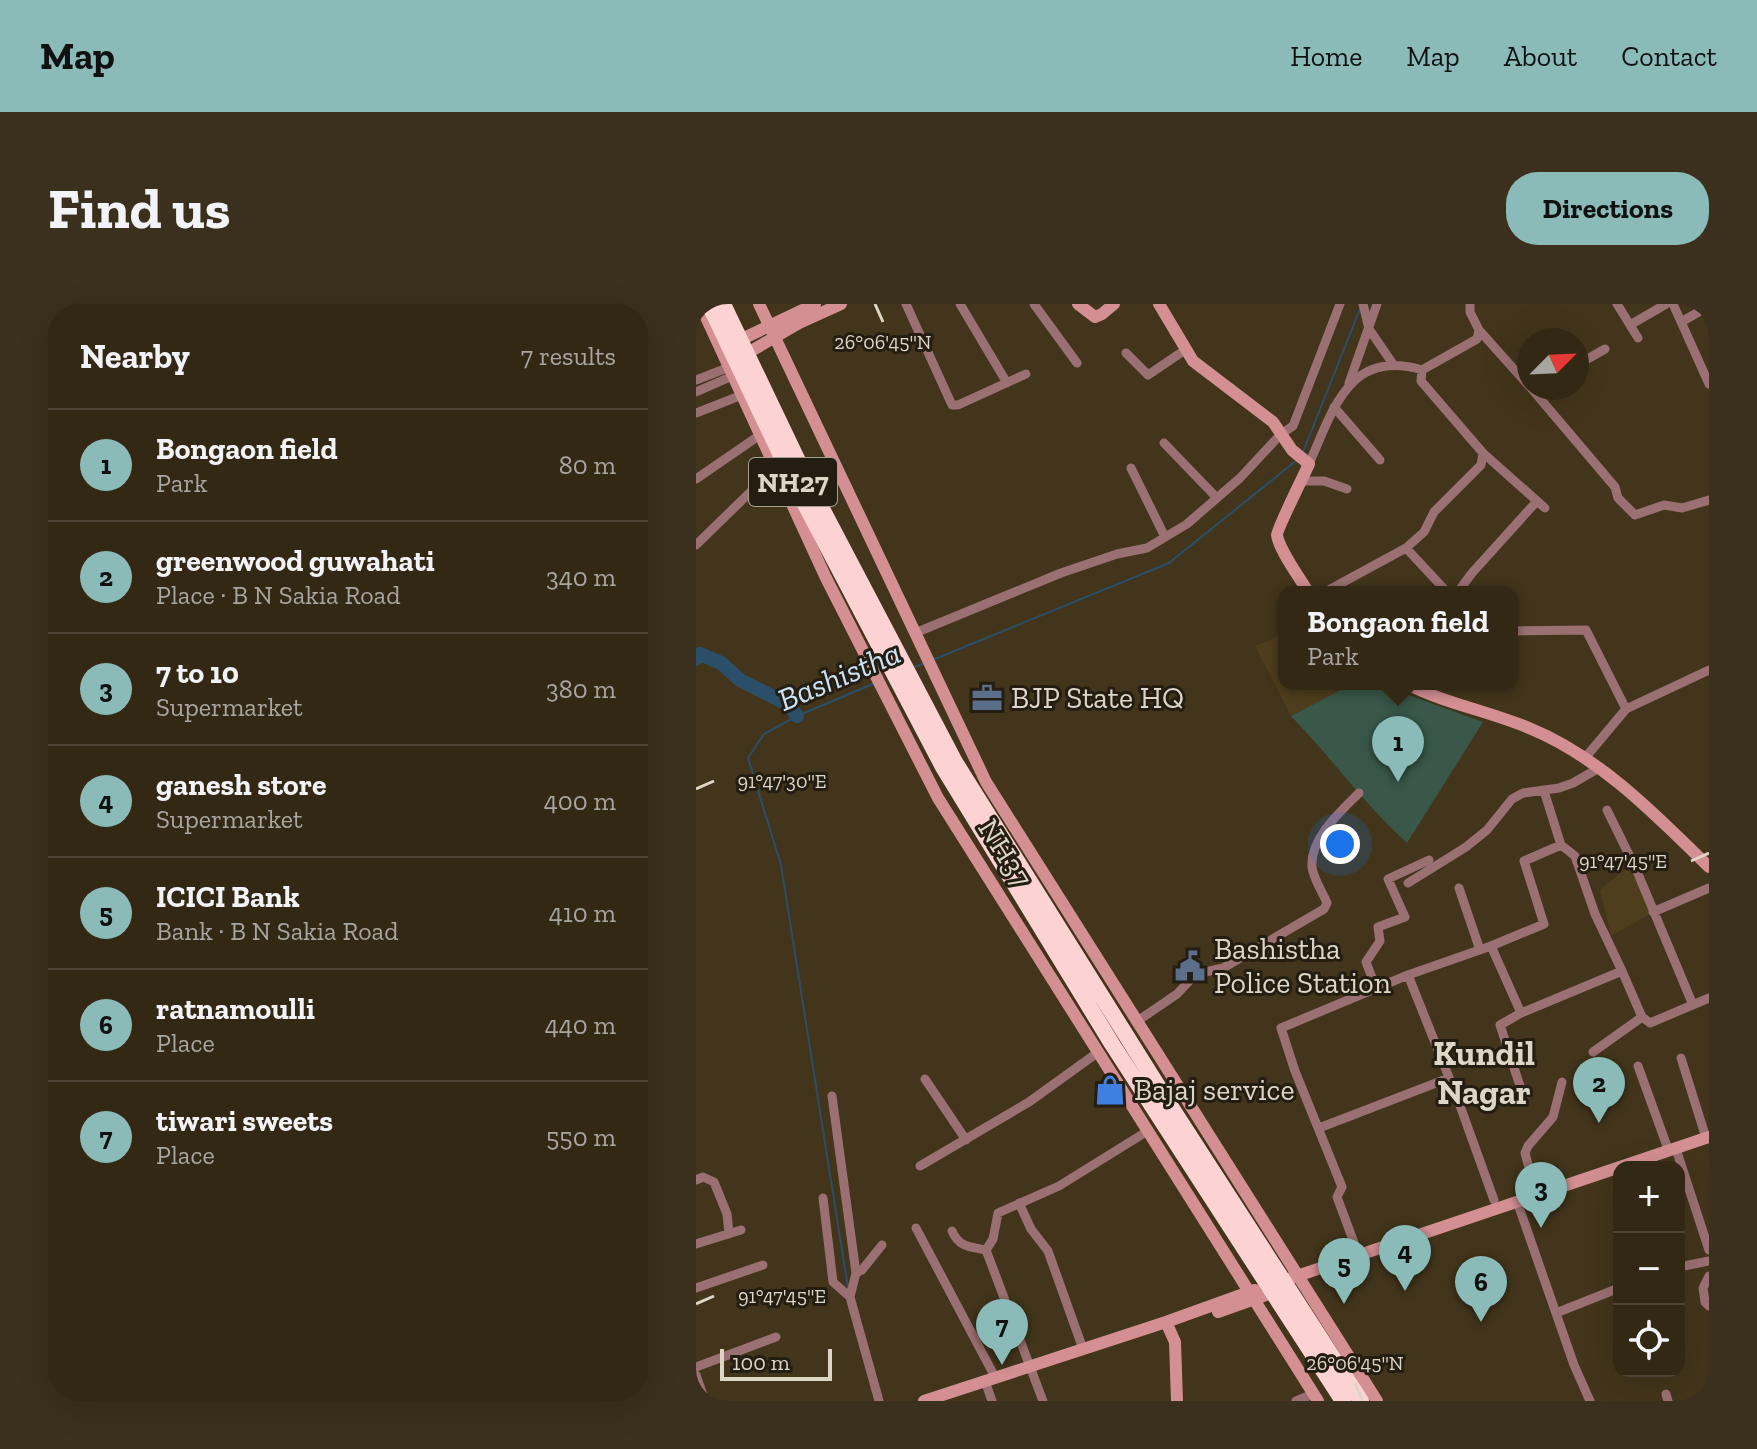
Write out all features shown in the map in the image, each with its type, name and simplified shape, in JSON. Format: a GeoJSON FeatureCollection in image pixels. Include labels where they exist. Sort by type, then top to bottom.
{"type":"FeatureCollection","features":[{"type":"Feature","properties":{"kind":"highway","name":"NH27"},"geometry":{"type":"LineString","coordinates":[[709,304],[797,489],[891,653],[949,765],[1361,1401]]}},
{"type":"Feature","properties":{"kind":"highway","name":"NH27"},"geometry":{"type":"LineString","coordinates":[[723,304],[737,363]]}},
{"type":"Feature","properties":{"kind":"highway","name":"NH27"},"geometry":{"type":"LineString","coordinates":[[987,826],[1120,1057],[1343,1401]]}},
{"type":"Feature","properties":{"kind":"street","name":"NH37"},"geometry":{"type":"LineString","coordinates":[[700,304],[737,363],[742,395],[775,468],[839,604],[938,798],[1316,1397]]}},
{"type":"Feature","properties":{"kind":"street"},"geometry":{"type":"LineString","coordinates":[[759,304],[986,782],[1377,1401]]}},
{"type":"Feature","properties":{"kind":"street"},"geometry":{"type":"LineString","coordinates":[[696,392],[815,304]]}},
{"type":"Feature","properties":{"kind":"street"},"geometry":{"type":"LineString","coordinates":[[773,333],[841,304]]}},
{"type":"Feature","properties":{"kind":"street"},"geometry":{"type":"LineString","coordinates":[[906,304],[952,405],[1026,374]]}},
{"type":"Feature","properties":{"kind":"street"},"geometry":{"type":"LineString","coordinates":[[960,304],[1007,383]]}},
{"type":"Feature","properties":{"kind":"street"},"geometry":{"type":"LineString","coordinates":[[1034,304],[1077,363]]}},
{"type":"Feature","properties":{"kind":"street"},"geometry":{"type":"LineString","coordinates":[[1078,304],[1095,317],[1114,304]]}},
{"type":"Feature","properties":{"kind":"street"},"geometry":{"type":"LineString","coordinates":[[1159,304],[1193,361],[1273,422],[1292,450],[1306,462]]}},
{"type":"Feature","properties":{"kind":"street"},"geometry":{"type":"LineString","coordinates":[[917,638],[1061,573],[1117,554],[1147,548],[1187,524],[1293,426],[1340,304]]}},
{"type":"Feature","properties":{"kind":"street"},"geometry":{"type":"LineString","coordinates":[[1363,304],[1369,329],[1393,364]]}},
{"type":"Feature","properties":{"kind":"street"},"geometry":{"type":"LineString","coordinates":[[1305,586],[1277,536],[1279,524],[1295,498],[1306,462],[1349,383],[1377,304]]}},
{"type":"Feature","properties":{"kind":"street"},"geometry":{"type":"LineString","coordinates":[[1470,304],[1470,312],[1479,330],[1517,371]]}},
{"type":"Feature","properties":{"kind":"street"},"geometry":{"type":"LineString","coordinates":[[1617,304],[1638,338]]}},
{"type":"Feature","properties":{"kind":"street"},"geometry":{"type":"LineString","coordinates":[[1630,325],[1666,304]]}},
{"type":"Feature","properties":{"kind":"street"},"geometry":{"type":"LineString","coordinates":[[1673,304],[1709,383]]}},
{"type":"Feature","properties":{"kind":"street"},"geometry":{"type":"LineString","coordinates":[[1683,327],[1709,306]]}},
{"type":"Feature","properties":{"kind":"street"},"geometry":{"type":"LineString","coordinates":[[1349,383],[1377,367],[1393,364],[1422,370],[1477,339],[1479,330]]}},
{"type":"Feature","properties":{"kind":"street"},"geometry":{"type":"LineString","coordinates":[[1589,358],[1605,349]]}},
{"type":"Feature","properties":{"kind":"street"},"geometry":{"type":"LineString","coordinates":[[1126,353],[1148,375],[1185,350]]}},
{"type":"Feature","properties":{"kind":"street"},"geometry":{"type":"LineString","coordinates":[[696,380],[737,363]]}},
{"type":"Feature","properties":{"kind":"street"},"geometry":{"type":"LineString","coordinates":[[1422,370],[1421,381],[1483,453],[1541,504],[1462,586]]}},
{"type":"Feature","properties":{"kind":"street"},"geometry":{"type":"LineString","coordinates":[[696,413],[742,395]]}},
{"type":"Feature","properties":{"kind":"street"},"geometry":{"type":"LineString","coordinates":[[1543,400],[1615,487],[1618,498],[1635,515],[1664,505],[1682,508],[1709,500]]}},
{"type":"Feature","properties":{"kind":"street"},"geometry":{"type":"LineString","coordinates":[[1334,407],[1380,460]]}},
{"type":"Feature","properties":{"kind":"street"},"geometry":{"type":"LineString","coordinates":[[696,479],[760,435]]}},
{"type":"Feature","properties":{"kind":"street"},"geometry":{"type":"LineString","coordinates":[[1164,443],[1217,498]]}},
{"type":"Feature","properties":{"kind":"street"},"geometry":{"type":"LineString","coordinates":[[1336,586],[1406,548],[1424,532],[1434,512],[1481,465],[1483,453]]}},
{"type":"Feature","properties":{"kind":"street"},"geometry":{"type":"LineString","coordinates":[[696,545],[775,468]]}},
{"type":"Feature","properties":{"kind":"street"},"geometry":{"type":"LineString","coordinates":[[1131,468],[1165,537]]}},
{"type":"Feature","properties":{"kind":"street"},"geometry":{"type":"LineString","coordinates":[[1302,481],[1324,481],[1347,489]]}},
{"type":"Feature","properties":{"kind":"street"},"geometry":{"type":"LineString","coordinates":[[1406,548],[1441,586]]}},
{"type":"Feature","properties":{"kind":"street"},"geometry":{"type":"LineString","coordinates":[[1518,631],[1586,630],[1626,709]]}},
{"type":"Feature","properties":{"kind":"street"},"geometry":{"type":"LineString","coordinates":[[1585,758],[1626,709],[1709,670]]}},
{"type":"Feature","properties":{"kind":"street"},"geometry":{"type":"LineString","coordinates":[[1431,690],[1532,729],[1585,758],[1652,812],[1709,867]]}},
{"type":"Feature","properties":{"kind":"street"},"geometry":{"type":"LineString","coordinates":[[938,798],[949,765],[986,782]]}},
{"type":"Feature","properties":{"kind":"street"},"geometry":{"type":"LineString","coordinates":[[1408,883],[1466,847],[1487,830],[1512,799],[1523,793],[1544,791],[1583,779],[1599,768]]}},
{"type":"Feature","properties":{"kind":"street"},"geometry":{"type":"LineString","coordinates":[[1544,791],[1561,845],[1575,856],[1595,914],[1642,1017],[1650,1023],[1709,998]]}},
{"type":"Feature","properties":{"kind":"street"},"geometry":{"type":"LineString","coordinates":[[1136,1022],[1177,994],[1196,974],[1223,968],[1324,909],[1327,903],[1312,868],[1317,843],[1359,793]]}},
{"type":"Feature","properties":{"kind":"street"},"geometry":{"type":"LineString","coordinates":[[1607,810],[1636,869],[1693,1005]]}},
{"type":"Feature","properties":{"kind":"street"},"geometry":{"type":"LineString","coordinates":[[1359,1256],[1337,1197],[1342,1187],[1281,1028],[1408,975],[1544,924],[1524,861],[1561,845]]}},
{"type":"Feature","properties":{"kind":"street"},"geometry":{"type":"LineString","coordinates":[[1376,988],[1366,962],[1380,941],[1378,927],[1405,917],[1388,879],[1429,860]]}},
{"type":"Feature","properties":{"kind":"street"},"geometry":{"type":"LineString","coordinates":[[1459,888],[1480,950]]}},
{"type":"Feature","properties":{"kind":"street"},"geometry":{"type":"LineString","coordinates":[[1653,912],[1709,888]]}},
{"type":"Feature","properties":{"kind":"street"},"geometry":{"type":"LineString","coordinates":[[1491,946],[1521,1013]]}},
{"type":"Feature","properties":{"kind":"street"},"geometry":{"type":"LineString","coordinates":[[1524,1098],[1500,1025],[1521,1013],[1622,971]]}},
{"type":"Feature","properties":{"kind":"street"},"geometry":{"type":"LineString","coordinates":[[1408,975],[1494,1200]]}},
{"type":"Feature","properties":{"kind":"street"},"geometry":{"type":"LineString","coordinates":[[1593,1052],[1642,1017]]}},
{"type":"Feature","properties":{"kind":"street"},"geometry":{"type":"LineString","coordinates":[[920,1166],[1029,1102],[1097,1053]]}},
{"type":"Feature","properties":{"kind":"street"},"geometry":{"type":"LineString","coordinates":[[924,1401],[1167,1325],[1536,1194],[1708,1139],[1681,1058]]}},
{"type":"Feature","properties":{"kind":"street"},"geometry":{"type":"LineString","coordinates":[[1638,1066],[1709,1250]]}},
{"type":"Feature","properties":{"kind":"street"},"geometry":{"type":"LineString","coordinates":[[1319,1128],[1449,1078]]}},
{"type":"Feature","properties":{"kind":"street"},"geometry":{"type":"LineString","coordinates":[[925,1079],[966,1140]]}},
{"type":"Feature","properties":{"kind":"street"},"geometry":{"type":"LineString","coordinates":[[1536,1194],[1525,1153],[1553,1117],[1562,1082]]}},
{"type":"Feature","properties":{"kind":"street"},"geometry":{"type":"LineString","coordinates":[[832,1096],[856,1273],[850,1297],[879,1401]]}},
{"type":"Feature","properties":{"kind":"street"},"geometry":{"type":"LineString","coordinates":[[986,1250],[993,1239],[998,1213],[1059,1186],[1146,1132]]}},
{"type":"Feature","properties":{"kind":"street"},"geometry":{"type":"LineString","coordinates":[[1649,1161],[1673,1151]]}},
{"type":"Feature","properties":{"kind":"street"},"geometry":{"type":"LineString","coordinates":[[1300,1278],[1613,1175]]}},
{"type":"Feature","properties":{"kind":"street"},"geometry":{"type":"LineString","coordinates":[[696,1180],[703,1177],[714,1182],[727,1214],[729,1234]]}},
{"type":"Feature","properties":{"kind":"street"},"geometry":{"type":"LineString","coordinates":[[823,1198],[833,1282],[850,1297]]}},
{"type":"Feature","properties":{"kind":"street"},"geometry":{"type":"LineString","coordinates":[[1019,1203],[1031,1229],[1048,1251],[1083,1349]]}},
{"type":"Feature","properties":{"kind":"street"},"geometry":{"type":"LineString","coordinates":[[1519,1207],[1590,1401]]}},
{"type":"Feature","properties":{"kind":"street"},"geometry":{"type":"LineString","coordinates":[[916,1228],[989,1381],[992,1401]]}},
{"type":"Feature","properties":{"kind":"street"},"geometry":{"type":"LineString","coordinates":[[696,1244],[741,1230]]}},
{"type":"Feature","properties":{"kind":"street"},"geometry":{"type":"LineString","coordinates":[[952,1231],[962,1245],[986,1250]]}},
{"type":"Feature","properties":{"kind":"street"},"geometry":{"type":"LineString","coordinates":[[856,1273],[882,1245]]}},
{"type":"Feature","properties":{"kind":"street"},"geometry":{"type":"LineString","coordinates":[[986,1250],[1043,1401]]}},
{"type":"Feature","properties":{"kind":"street"},"geometry":{"type":"LineString","coordinates":[[1685,1266],[1709,1261]]}},
{"type":"Feature","properties":{"kind":"street"},"geometry":{"type":"LineString","coordinates":[[696,1288],[763,1265]]}},
{"type":"Feature","properties":{"kind":"street"},"geometry":{"type":"LineString","coordinates":[[1709,1276],[1703,1288],[1705,1302],[1709,1306]]}},
{"type":"Feature","properties":{"kind":"street"},"geometry":{"type":"LineString","coordinates":[[1556,1313],[1613,1290]]}},
{"type":"Feature","properties":{"kind":"street"},"geometry":{"type":"LineString","coordinates":[[1031,1369],[1083,1349],[1167,1325]]}},
{"type":"Feature","properties":{"kind":"street"},"geometry":{"type":"LineString","coordinates":[[1167,1325],[1175,1342],[1177,1401]]}},
{"type":"Feature","properties":{"kind":"street"},"geometry":{"type":"LineString","coordinates":[[696,1367],[776,1337]]}},
{"type":"Feature","properties":{"kind":"street"},"geometry":{"type":"LineString","coordinates":[[696,1375],[705,1401]]}},
{"type":"Feature","properties":{"kind":"street"},"geometry":{"type":"LineString","coordinates":[[1296,1401],[1316,1397]]}},
{"type":"Feature","properties":{"kind":"shaded area"},"geometry":{"type":"Polygon","coordinates":[[[1278,636],[1278,690],[1341,690],[1291,716],[1255,646],[1278,636]]]}},
{"type":"Feature","properties":{"kind":"shaded area"},"geometry":{"type":"Polygon","coordinates":[[[1634,861],[1653,912],[1611,936],[1600,890],[1634,861]]]}},
{"type":"Feature","properties":{"kind":"green space"},"geometry":{"type":"Polygon","coordinates":[[[1341,690],[1398,690],[1483,722],[1407,843],[1291,716],[1341,690]]]}},
{"type":"Feature","properties":{"kind":"waterway","name":"Bashistha"},"geometry":{"type":"LineString","coordinates":[[1303,452],[1360,309]]}},
{"type":"Feature","properties":{"kind":"waterway","name":"Bashistha"},"geometry":{"type":"LineString","coordinates":[[935,659],[1169,563],[1297,460]]}},
{"type":"Feature","properties":{"kind":"waterway"},"geometry":{"type":"LineString","coordinates":[[696,659],[700,654],[721,663],[740,680],[789,705],[797,716]]}},
{"type":"Feature","properties":{"kind":"waterway","name":"Bashistha"},"geometry":{"type":"LineString","coordinates":[[912,668],[925,663]]}},
{"type":"Feature","properties":{"kind":"waterway","name":"Bashistha"},"geometry":{"type":"LineString","coordinates":[[848,1288],[781,865],[748,758],[764,734],[797,716],[873,684]]}},
{"type":"Feature","properties":{"kind":"place","name":"BJP State HQ"},"geometry":{"type":"Point","coordinates":[987,698]}},
{"type":"Feature","properties":{"kind":"place","name":"Bongaon field"},"geometry":{"type":"Point","coordinates":[1398,782]}},
{"type":"Feature","properties":{"kind":"place","name":"Bashistha Police Station"},"geometry":{"type":"Point","coordinates":[1190,966]}},
{"type":"Feature","properties":{"kind":"place","name":"Bajaj service"},"geometry":{"type":"Point","coordinates":[1110,1090]}},
{"type":"Feature","properties":{"kind":"place","name":"greenwood guwahati"},"geometry":{"type":"Point","coordinates":[1599,1123]}},
{"type":"Feature","properties":{"kind":"place","name":"7 to 10"},"geometry":{"type":"Point","coordinates":[1541,1228]}},
{"type":"Feature","properties":{"kind":"place","name":"ganesh store"},"geometry":{"type":"Point","coordinates":[1405,1291]}},
{"type":"Feature","properties":{"kind":"place","name":"ICICI Bank"},"geometry":{"type":"Point","coordinates":[1344,1304]}},
{"type":"Feature","properties":{"kind":"place","name":"ratnamoulli"},"geometry":{"type":"Point","coordinates":[1481,1322]}},
{"type":"Feature","properties":{"kind":"place","name":"tiwari sweets"},"geometry":{"type":"Point","coordinates":[1002,1365]}},
{"type":"Feature","properties":{"kind":"district","name":"Kundil Nagar"},"geometry":{"type":"Point","coordinates":[1484,1072]}}]}
